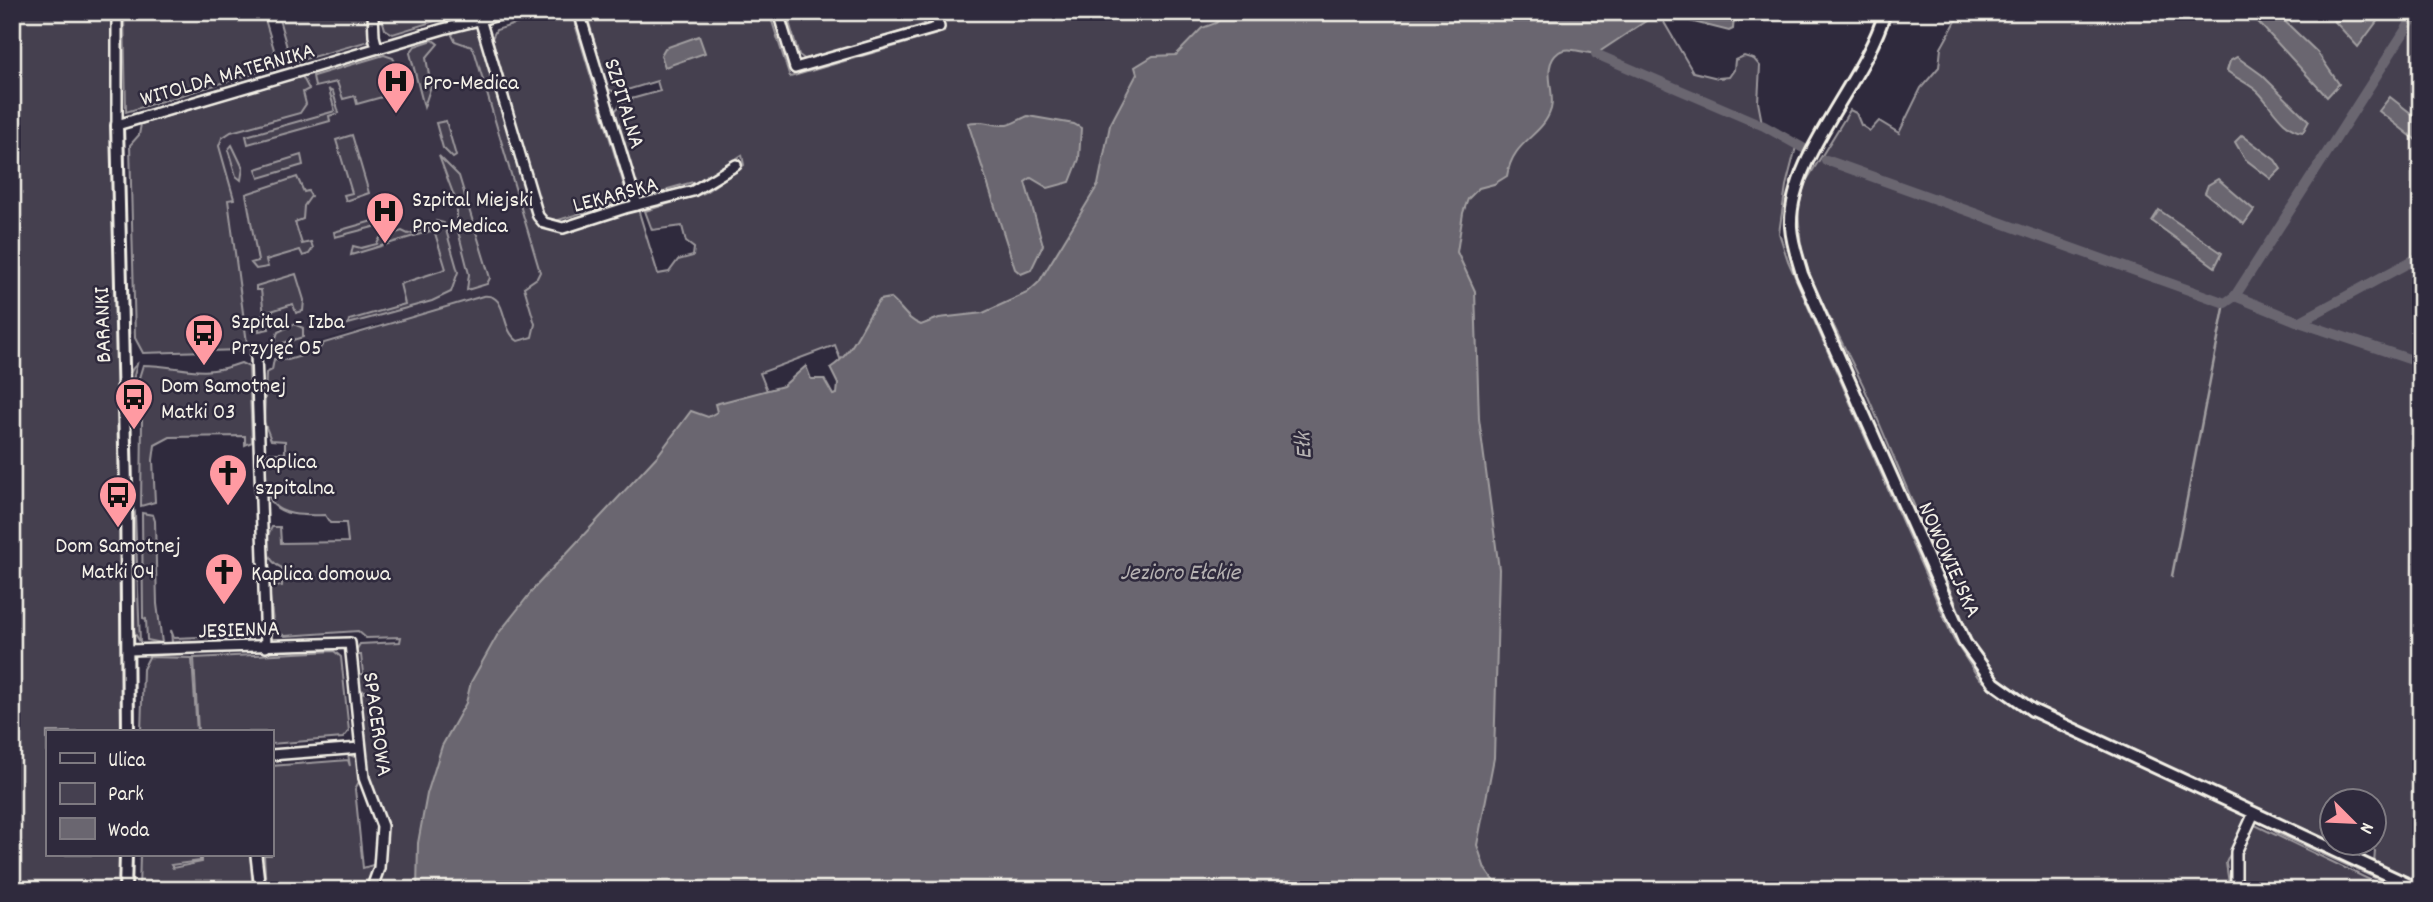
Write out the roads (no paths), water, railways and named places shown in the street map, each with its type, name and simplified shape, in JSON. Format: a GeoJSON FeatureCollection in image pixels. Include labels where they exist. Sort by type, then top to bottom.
{"type":"FeatureCollection","features":[{"type":"Feature","properties":{"kind":"street"},"geometry":{"type":"LineString","coordinates":[[117,12],[117,125]]}},
{"type":"Feature","properties":{"kind":"street"},"geometry":{"type":"LineString","coordinates":[[373,12],[373,36],[377,48]]}},
{"type":"Feature","properties":{"kind":"street","name":"WITOLDA MATERNIKA"},"geometry":{"type":"LineString","coordinates":[[117,125],[377,48],[511,12]]}},
{"type":"Feature","properties":{"kind":"street","name":"SZPITALNA"},"geometry":{"type":"LineString","coordinates":[[579,12],[637,205]]}},
{"type":"Feature","properties":{"kind":"street"},"geometry":{"type":"LineString","coordinates":[[778,12],[794,68],[939,27],[934,12]]}},
{"type":"Feature","properties":{"kind":"street","name":"NOWOWIEJSKA"},"geometry":{"type":"LineString","coordinates":[[1885,12],[1867,58],[1802,173],[1792,210],[1793,243],[1802,274],[1965,643],[1994,683],[2032,710],[2412,888]]}},
{"type":"Feature","properties":{"kind":"street","name":"LEKARSKA"},"geometry":{"type":"LineString","coordinates":[[480,19],[538,216],[544,223],[563,228],[693,191],[736,165]]}},
{"type":"Feature","properties":{"kind":"street","name":"BARANKI"},"geometry":{"type":"LineString","coordinates":[[117,125],[129,650],[128,730]]}},
{"type":"Feature","properties":{"kind":"street"},"geometry":{"type":"LineString","coordinates":[[256,353],[266,647]]}},
{"type":"Feature","properties":{"kind":"street","name":"JESIENNA"},"geometry":{"type":"LineString","coordinates":[[129,650],[350,643]]}},
{"type":"Feature","properties":{"kind":"street","name":"SPACEROWA"},"geometry":{"type":"LineString","coordinates":[[350,643],[364,778],[382,826],[379,868],[371,890]]}},
{"type":"Feature","properties":{"kind":"street"},"geometry":{"type":"LineString","coordinates":[[273,755],[360,748]]}},
{"type":"Feature","properties":{"kind":"street"},"geometry":{"type":"LineString","coordinates":[[2236,890],[2235,852],[2254,813]]}},
{"type":"Feature","properties":{"kind":"street"},"geometry":{"type":"LineString","coordinates":[[125,890],[126,856]]}},
{"type":"Feature","properties":{"kind":"street"},"geometry":{"type":"LineString","coordinates":[[256,856],[260,890]]}},
{"type":"Feature","properties":{"kind":"water","name":"Jezioro Ełckie"},"geometry":{"type":"Polygon","coordinates":[[[1227,12],[1720,12],[1734,16],[1733,29],[1729,31],[1658,13],[1596,54],[1572,50],[1559,52],[1550,64],[1552,102],[1547,119],[1515,154],[1507,176],[1494,184],[1479,188],[1468,199],[1463,213],[1457,252],[1475,291],[1479,419],[1499,569],[1494,758],[1477,845],[1485,869],[1500,890],[417,890],[418,843],[427,794],[442,746],[466,703],[471,682],[498,634],[537,585],[658,455],[691,411],[708,417],[717,412],[715,404],[783,386],[806,366],[811,379],[824,379],[833,395],[837,394],[838,384],[830,368],[839,362],[852,346],[880,300],[890,298],[912,320],[921,325],[939,318],[983,313],[1027,293],[1039,282],[1098,185],[1110,125],[1137,74],[1135,67],[1153,56],[1176,55],[1202,28],[1216,23],[1227,12]]]}},
{"type":"Feature","properties":{"kind":"water"},"geometry":{"type":"Polygon","coordinates":[[[2249,12],[2275,12],[2317,52],[2339,84],[2327,97],[2249,12]]]}},
{"type":"Feature","properties":{"kind":"water"},"geometry":{"type":"Polygon","coordinates":[[[2326,12],[2357,12],[2364,19],[2370,18],[2373,12],[2384,12],[2358,47],[2326,12]]]}},
{"type":"Feature","properties":{"kind":"water"},"geometry":{"type":"Polygon","coordinates":[[[699,36],[705,53],[665,67],[661,55],[665,48],[699,36]]]}},
{"type":"Feature","properties":{"kind":"water"},"geometry":{"type":"Polygon","coordinates":[[[2237,57],[2262,75],[2309,121],[2303,132],[2284,123],[2257,91],[2227,71],[2230,61],[2237,57]]]}},
{"type":"Feature","properties":{"kind":"water"},"geometry":{"type":"Polygon","coordinates":[[[2390,97],[2421,121],[2421,144],[2379,111],[2390,97]]]}},
{"type":"Feature","properties":{"kind":"water"},"geometry":{"type":"Polygon","coordinates":[[[1028,116],[1074,124],[1081,128],[1079,159],[1070,182],[1048,188],[1031,178],[1025,182],[1043,245],[1031,270],[1021,274],[1015,269],[968,123],[1007,125],[1028,116]]]}},
{"type":"Feature","properties":{"kind":"water"},"geometry":{"type":"Polygon","coordinates":[[[2242,135],[2275,160],[2281,169],[2271,179],[2245,159],[2235,142],[2242,135]]]}},
{"type":"Feature","properties":{"kind":"water"},"geometry":{"type":"Polygon","coordinates":[[[2218,179],[2254,210],[2244,224],[2205,193],[2208,185],[2218,179]]]}},
{"type":"Feature","properties":{"kind":"water"},"geometry":{"type":"Polygon","coordinates":[[[2159,210],[2222,253],[2215,267],[2152,221],[2159,210]]]}},
{"type":"Feature","properties":{"kind":"waterway"},"geometry":{"type":"LineString","coordinates":[[2417,12],[2235,296],[2299,322],[2421,363]]}},
{"type":"Feature","properties":{"kind":"waterway"},"geometry":{"type":"LineString","coordinates":[[1596,54],[1764,126],[1803,148]]}},
{"type":"Feature","properties":{"kind":"waterway"},"geometry":{"type":"LineString","coordinates":[[1826,160],[2225,303],[2235,296]]}},
{"type":"Feature","properties":{"kind":"waterway"},"geometry":{"type":"LineString","coordinates":[[2299,322],[2421,256]]}},
{"type":"Feature","properties":{"kind":"waterway"},"geometry":{"type":"LineString","coordinates":[[2172,576],[2225,303]]}},
{"type":"Feature","properties":{"kind":"place","name":"Pro-Medica"},"geometry":{"type":"Point","coordinates":[396,115]}},
{"type":"Feature","properties":{"kind":"place","name":"Szpital Miejski Pro-Medica"},"geometry":{"type":"Point","coordinates":[385,245]}},
{"type":"Feature","properties":{"kind":"place","name":"Szpital - Izba Przyjęć 05"},"geometry":{"type":"Point","coordinates":[204,367]}},
{"type":"Feature","properties":{"kind":"place","name":"Dom Samotnej Matki 03"},"geometry":{"type":"Point","coordinates":[134,431]}},
{"type":"Feature","properties":{"kind":"place","name":"Kaplica szpitalna"},"geometry":{"type":"Point","coordinates":[228,507]}},
{"type":"Feature","properties":{"kind":"place","name":"Dom Samotnej Matki 04"},"geometry":{"type":"Point","coordinates":[118,529]}},
{"type":"Feature","properties":{"kind":"place","name":"Kaplica domowa"},"geometry":{"type":"Point","coordinates":[224,606]}},
{"type":"Feature","properties":{"kind":"water label","name":"Ełk"},"geometry":{"type":"Point","coordinates":[1302,446]}}]}
